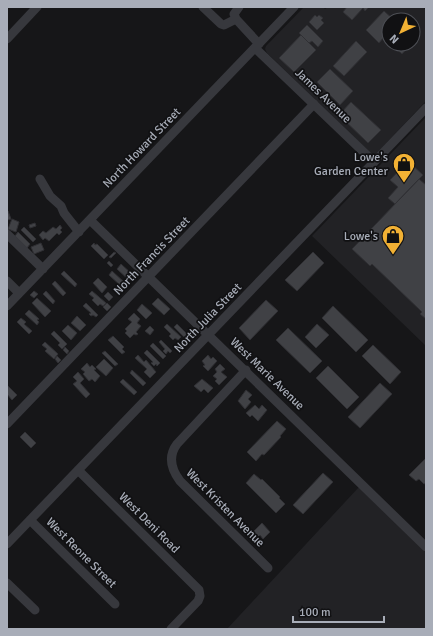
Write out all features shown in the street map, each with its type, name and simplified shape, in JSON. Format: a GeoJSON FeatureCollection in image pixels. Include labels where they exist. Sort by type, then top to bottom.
{"type":"FeatureCollection","features":[{"type":"Feature","properties":{"kind":"street"},"geometry":{"type":"LineString","coordinates":[[7,39],[37,7]]}},
{"type":"Feature","properties":{"kind":"street"},"geometry":{"type":"LineString","coordinates":[[203,7],[224,26],[236,19],[234,14],[239,7]]}},
{"type":"Feature","properties":{"kind":"street","name":"North Howard Street"},"geometry":{"type":"LineString","coordinates":[[7,306],[294,7]]}},
{"type":"Feature","properties":{"kind":"street","name":"James Avenue"},"geometry":{"type":"LineString","coordinates":[[236,19],[257,46],[374,162]]}},
{"type":"Feature","properties":{"kind":"street","name":"North Francis Street"},"geometry":{"type":"LineString","coordinates":[[7,424],[314,104]]}},
{"type":"Feature","properties":{"kind":"street","name":"North Julia Street"},"geometry":{"type":"LineString","coordinates":[[7,544],[426,108]]}},
{"type":"Feature","properties":{"kind":"street"},"geometry":{"type":"LineString","coordinates":[[40,180],[50,196],[61,206],[64,213],[78,232]]}},
{"type":"Feature","properties":{"kind":"street","name":"West Marie Avenue"},"geometry":{"type":"LineString","coordinates":[[90,220],[246,370],[426,547]]}},
{"type":"Feature","properties":{"kind":"street"},"geometry":{"type":"LineString","coordinates":[[7,234],[43,269]]}},
{"type":"Feature","properties":{"kind":"street"},"geometry":{"type":"LineString","coordinates":[[7,281],[20,293]]}},
{"type":"Feature","properties":{"kind":"street","name":"West Kristen Avenue"},"geometry":{"type":"LineString","coordinates":[[246,370],[178,444],[173,452],[172,462],[174,472],[180,481],[268,568]]}},
{"type":"Feature","properties":{"kind":"street","name":"West Deni Road"},"geometry":{"type":"LineString","coordinates":[[78,470],[198,588],[200,596],[198,601],[171,629]]}},
{"type":"Feature","properties":{"kind":"street","name":"West Reone Street"},"geometry":{"type":"LineString","coordinates":[[30,520],[115,604]]}},
{"type":"Feature","properties":{"kind":"street"},"geometry":{"type":"LineString","coordinates":[[7,583],[35,610]]}},
{"type":"Feature","properties":{"kind":"shaded area"},"geometry":{"type":"Polygon","coordinates":[[[304,7],[323,7],[325,9],[328,7],[423,7],[426,10],[426,101],[376,154],[371,154],[267,53],[265,49],[266,46],[304,7]]]}},
{"type":"Feature","properties":{"kind":"shaded area"},"geometry":{"type":"Polygon","coordinates":[[[426,117],[426,346],[312,236],[426,117]]]}},
{"type":"Feature","properties":{"kind":"shaded area"},"geometry":{"type":"Polygon","coordinates":[[[359,487],[426,553],[426,629],[227,629],[359,487]]]}},
{"type":"Feature","properties":{"kind":"building"},"geometry":{"type":"Polygon","coordinates":[[[347,7],[369,7],[365,11],[363,8],[352,20],[343,12],[347,7]]]}},
{"type":"Feature","properties":{"kind":"building"},"geometry":{"type":"Polygon","coordinates":[[[381,14],[381,41],[379,43],[366,30],[381,14]]]}},
{"type":"Feature","properties":{"kind":"building"},"geometry":{"type":"Polygon","coordinates":[[[315,15],[317,17],[319,15],[323,18],[321,20],[324,23],[317,30],[309,22],[315,15]]]}},
{"type":"Feature","properties":{"kind":"building"},"geometry":{"type":"Polygon","coordinates":[[[307,25],[323,41],[318,47],[312,41],[309,43],[299,33],[307,25]]]}},
{"type":"Feature","properties":{"kind":"building"},"geometry":{"type":"Polygon","coordinates":[[[301,35],[316,50],[294,72],[279,58],[301,35]]]}},
{"type":"Feature","properties":{"kind":"building"},"geometry":{"type":"Polygon","coordinates":[[[356,41],[367,52],[344,76],[333,66],[356,41]]]}},
{"type":"Feature","properties":{"kind":"building"},"geometry":{"type":"Polygon","coordinates":[[[330,69],[353,91],[340,105],[317,82],[330,69]]]}},
{"type":"Feature","properties":{"kind":"building"},"geometry":{"type":"Polygon","coordinates":[[[351,102],[381,130],[368,143],[339,115],[351,102]]]}},
{"type":"Feature","properties":{"kind":"building","name":"Lowe's Garden Center"},"geometry":{"type":"Polygon","coordinates":[[[408,161],[423,175],[395,204],[388,198],[398,187],[390,180],[408,161]]]}},
{"type":"Feature","properties":{"kind":"building","name":"Lowe's"},"geometry":{"type":"Polygon","coordinates":[[[419,179],[426,185],[426,319],[420,314],[422,312],[372,264],[370,266],[352,249],[419,179]]]}},
{"type":"Feature","properties":{"kind":"building"},"geometry":{"type":"Polygon","coordinates":[[[8,211],[11,219],[7,220],[7,212],[8,211]]]}},
{"type":"Feature","properties":{"kind":"building"},"geometry":{"type":"Polygon","coordinates":[[[12,219],[19,222],[16,232],[8,229],[12,219]]]}},
{"type":"Feature","properties":{"kind":"building"},"geometry":{"type":"Polygon","coordinates":[[[35,223],[36,226],[30,228],[29,225],[35,223]]]}},
{"type":"Feature","properties":{"kind":"building"},"geometry":{"type":"Polygon","coordinates":[[[60,225],[62,228],[60,230],[62,232],[59,235],[57,233],[49,241],[45,238],[43,240],[39,235],[43,231],[46,233],[53,227],[56,229],[60,225]]]}},
{"type":"Feature","properties":{"kind":"building"},"geometry":{"type":"Polygon","coordinates":[[[24,227],[36,239],[33,242],[21,230],[24,227]]]}},
{"type":"Feature","properties":{"kind":"building"},"geometry":{"type":"Polygon","coordinates":[[[18,232],[30,244],[27,248],[15,236],[18,232]]]}},
{"type":"Feature","properties":{"kind":"building"},"geometry":{"type":"Polygon","coordinates":[[[41,243],[44,250],[34,254],[31,247],[41,243]]]}},
{"type":"Feature","properties":{"kind":"building"},"geometry":{"type":"Polygon","coordinates":[[[94,243],[108,255],[104,259],[91,246],[94,243]]]}},
{"type":"Feature","properties":{"kind":"building"},"geometry":{"type":"Polygon","coordinates":[[[114,252],[116,253],[111,258],[109,257],[114,252]]]}},
{"type":"Feature","properties":{"kind":"building"},"geometry":{"type":"Polygon","coordinates":[[[313,252],[324,263],[297,291],[285,280],[313,252]]]}},
{"type":"Feature","properties":{"kind":"building"},"geometry":{"type":"Polygon","coordinates":[[[109,261],[113,265],[111,267],[107,263],[109,261]]]}},
{"type":"Feature","properties":{"kind":"building"},"geometry":{"type":"Polygon","coordinates":[[[121,264],[134,276],[130,281],[117,269],[121,264]]]}},
{"type":"Feature","properties":{"kind":"building"},"geometry":{"type":"Polygon","coordinates":[[[64,271],[77,284],[75,287],[61,274],[64,271]]]}},
{"type":"Feature","properties":{"kind":"building"},"geometry":{"type":"Polygon","coordinates":[[[112,271],[125,283],[121,286],[109,275],[112,271]]]}},
{"type":"Feature","properties":{"kind":"building"},"geometry":{"type":"Polygon","coordinates":[[[98,278],[107,287],[102,293],[93,283],[98,278]]]}},
{"type":"Feature","properties":{"kind":"building"},"geometry":{"type":"Polygon","coordinates":[[[55,281],[66,293],[63,296],[52,284],[55,281]]]}},
{"type":"Feature","properties":{"kind":"building"},"geometry":{"type":"Polygon","coordinates":[[[34,291],[38,294],[34,298],[30,295],[34,291]]]}},
{"type":"Feature","properties":{"kind":"building"},"geometry":{"type":"Polygon","coordinates":[[[46,291],[55,301],[53,304],[43,294],[46,291]]]}},
{"type":"Feature","properties":{"kind":"building"},"geometry":{"type":"Polygon","coordinates":[[[92,291],[106,303],[103,306],[100,304],[98,306],[92,300],[94,298],[89,294],[92,291]]]}},
{"type":"Feature","properties":{"kind":"building"},"geometry":{"type":"Polygon","coordinates":[[[108,292],[113,297],[109,301],[104,296],[108,292]]]}},
{"type":"Feature","properties":{"kind":"building"},"geometry":{"type":"Polygon","coordinates":[[[37,298],[51,311],[45,317],[32,303],[37,298]]]}},
{"type":"Feature","properties":{"kind":"building"},"geometry":{"type":"Polygon","coordinates":[[[158,298],[170,309],[164,315],[152,304],[158,298]]]}},
{"type":"Feature","properties":{"kind":"building"},"geometry":{"type":"Polygon","coordinates":[[[266,300],[278,311],[250,340],[239,328],[266,300]]]}},
{"type":"Feature","properties":{"kind":"building"},"geometry":{"type":"Polygon","coordinates":[[[86,303],[98,315],[96,317],[93,315],[91,316],[89,314],[91,313],[83,306],[86,303]]]}},
{"type":"Feature","properties":{"kind":"building"},"geometry":{"type":"Polygon","coordinates":[[[107,303],[111,307],[107,311],[103,307],[107,303]]]}},
{"type":"Feature","properties":{"kind":"building"},"geometry":{"type":"Polygon","coordinates":[[[142,304],[152,313],[146,319],[137,310],[142,304]]]}},
{"type":"Feature","properties":{"kind":"building"},"geometry":{"type":"Polygon","coordinates":[[[333,306],[368,340],[356,352],[322,318],[333,306]]]}},
{"type":"Feature","properties":{"kind":"building"},"geometry":{"type":"Polygon","coordinates":[[[29,310],[39,319],[37,320],[39,322],[37,325],[25,314],[29,310]]]}},
{"type":"Feature","properties":{"kind":"building"},"geometry":{"type":"Polygon","coordinates":[[[134,313],[140,319],[137,323],[141,326],[136,332],[138,334],[134,334],[130,338],[125,333],[127,331],[125,329],[132,322],[128,319],[134,313]]]}},
{"type":"Feature","properties":{"kind":"building"},"geometry":{"type":"Polygon","coordinates":[[[77,316],[86,325],[80,331],[71,323],[77,316]]]}},
{"type":"Feature","properties":{"kind":"building"},"geometry":{"type":"Polygon","coordinates":[[[21,318],[26,322],[24,324],[32,331],[29,334],[17,322],[21,318]]]}},
{"type":"Feature","properties":{"kind":"building"},"geometry":{"type":"Polygon","coordinates":[[[167,324],[181,337],[178,340],[175,338],[173,340],[169,336],[171,334],[164,327],[167,324]]]}},
{"type":"Feature","properties":{"kind":"building"},"geometry":{"type":"Polygon","coordinates":[[[177,324],[190,337],[187,340],[174,327],[177,324]]]}},
{"type":"Feature","properties":{"kind":"building"},"geometry":{"type":"Polygon","coordinates":[[[317,324],[329,335],[316,348],[305,337],[317,324]]]}},
{"type":"Feature","properties":{"kind":"building"},"geometry":{"type":"Polygon","coordinates":[[[68,325],[77,333],[71,340],[62,331],[68,325]]]}},
{"type":"Feature","properties":{"kind":"building"},"geometry":{"type":"Polygon","coordinates":[[[150,326],[154,330],[150,335],[145,331],[150,326]]]}},
{"type":"Feature","properties":{"kind":"building"},"geometry":{"type":"Polygon","coordinates":[[[288,328],[322,361],[310,373],[276,340],[288,328]]]}},
{"type":"Feature","properties":{"kind":"building"},"geometry":{"type":"Polygon","coordinates":[[[54,331],[67,344],[62,349],[58,345],[60,343],[51,334],[54,331]]]}},
{"type":"Feature","properties":{"kind":"building"},"geometry":{"type":"Polygon","coordinates":[[[113,336],[124,347],[122,349],[125,352],[122,354],[108,340],[113,336]]]}},
{"type":"Feature","properties":{"kind":"building"},"geometry":{"type":"Polygon","coordinates":[[[161,340],[172,351],[170,353],[168,351],[166,354],[163,351],[165,349],[159,342],[161,340]]]}},
{"type":"Feature","properties":{"kind":"building"},"geometry":{"type":"Polygon","coordinates":[[[45,342],[58,354],[54,359],[45,351],[47,349],[42,345],[45,342]]]}},
{"type":"Feature","properties":{"kind":"building"},"geometry":{"type":"Polygon","coordinates":[[[153,343],[166,356],[163,359],[150,346],[153,343]]]}},
{"type":"Feature","properties":{"kind":"building"},"geometry":{"type":"Polygon","coordinates":[[[373,345],[401,372],[390,384],[362,356],[373,345]]]}},
{"type":"Feature","properties":{"kind":"building"},"geometry":{"type":"Polygon","coordinates":[[[65,347],[69,351],[67,354],[63,350],[65,347]]]}},
{"type":"Feature","properties":{"kind":"building"},"geometry":{"type":"Polygon","coordinates":[[[147,350],[160,363],[157,366],[156,364],[154,366],[151,363],[153,362],[144,353],[147,350]]]}},
{"type":"Feature","properties":{"kind":"building"},"geometry":{"type":"Polygon","coordinates":[[[105,351],[118,364],[115,366],[102,353],[105,351]]]}},
{"type":"Feature","properties":{"kind":"building"},"geometry":{"type":"Polygon","coordinates":[[[138,355],[144,362],[146,360],[156,372],[150,378],[144,372],[147,369],[135,358],[138,355]]]}},
{"type":"Feature","properties":{"kind":"building"},"geometry":{"type":"Polygon","coordinates":[[[208,355],[211,359],[213,357],[217,361],[208,371],[203,366],[205,365],[202,361],[208,355]]]}},
{"type":"Feature","properties":{"kind":"building"},"geometry":{"type":"Polygon","coordinates":[[[57,356],[61,360],[58,363],[55,359],[57,356]]]}},
{"type":"Feature","properties":{"kind":"building"},"geometry":{"type":"Polygon","coordinates":[[[104,359],[113,368],[106,376],[96,367],[104,359]]]}},
{"type":"Feature","properties":{"kind":"building"},"geometry":{"type":"Polygon","coordinates":[[[87,363],[90,367],[92,365],[96,369],[94,370],[100,376],[95,382],[92,379],[89,381],[83,374],[85,372],[81,369],[87,363]]]}},
{"type":"Feature","properties":{"kind":"building"},"geometry":{"type":"Polygon","coordinates":[[[220,364],[225,369],[221,372],[227,377],[219,385],[215,381],[217,379],[213,376],[217,372],[215,369],[220,364]]]}},
{"type":"Feature","properties":{"kind":"building"},"geometry":{"type":"Polygon","coordinates":[[[328,366],[359,397],[347,409],[316,378],[328,366]]]}},
{"type":"Feature","properties":{"kind":"building"},"geometry":{"type":"Polygon","coordinates":[[[132,370],[146,383],[143,386],[130,373],[132,370]]]}},
{"type":"Feature","properties":{"kind":"building"},"geometry":{"type":"Polygon","coordinates":[[[78,372],[84,379],[80,383],[90,394],[86,398],[73,384],[77,381],[73,377],[78,372]]]}},
{"type":"Feature","properties":{"kind":"building"},"geometry":{"type":"Polygon","coordinates":[[[123,379],[137,392],[134,395],[120,382],[123,379]]]}},
{"type":"Feature","properties":{"kind":"building"},"geometry":{"type":"Polygon","coordinates":[[[202,379],[213,388],[208,393],[204,389],[201,392],[194,386],[202,379]]]}},
{"type":"Feature","properties":{"kind":"building"},"geometry":{"type":"Polygon","coordinates":[[[380,383],[392,394],[360,428],[348,417],[380,383]]]}},
{"type":"Feature","properties":{"kind":"building"},"geometry":{"type":"Polygon","coordinates":[[[8,386],[17,395],[12,400],[7,394],[8,386]]]}},
{"type":"Feature","properties":{"kind":"building"},"geometry":{"type":"Polygon","coordinates":[[[246,390],[252,395],[248,399],[251,402],[245,409],[238,401],[246,390]]]}},
{"type":"Feature","properties":{"kind":"building"},"geometry":{"type":"Polygon","coordinates":[[[255,405],[259,409],[262,405],[267,410],[258,421],[252,415],[250,417],[246,413],[255,405]]]}},
{"type":"Feature","properties":{"kind":"building"},"geometry":{"type":"Polygon","coordinates":[[[277,421],[286,429],[280,436],[281,437],[264,455],[262,454],[256,461],[247,452],[277,421]]]}},
{"type":"Feature","properties":{"kind":"building"},"geometry":{"type":"Polygon","coordinates":[[[25,432],[36,443],[31,448],[20,437],[25,432]]]}},
{"type":"Feature","properties":{"kind":"building"},"geometry":{"type":"Polygon","coordinates":[[[426,458],[426,483],[424,484],[419,479],[416,481],[409,475],[426,458]]]}},
{"type":"Feature","properties":{"kind":"building"},"geometry":{"type":"Polygon","coordinates":[[[323,473],[333,482],[303,514],[293,505],[323,473]]]}},
{"type":"Feature","properties":{"kind":"building"},"geometry":{"type":"Polygon","coordinates":[[[254,474],[261,480],[262,479],[285,504],[276,513],[246,483],[254,474]]]}},
{"type":"Feature","properties":{"kind":"building"},"geometry":{"type":"Polygon","coordinates":[[[262,523],[270,532],[263,539],[260,535],[257,538],[252,533],[262,523]]]}},
{"type":"Feature","properties":{"kind":"place","name":"Lowe's Garden Center"},"geometry":{"type":"Point","coordinates":[404,184]}},
{"type":"Feature","properties":{"kind":"place","name":"Lowe's"},"geometry":{"type":"Point","coordinates":[393,256]}}]}
